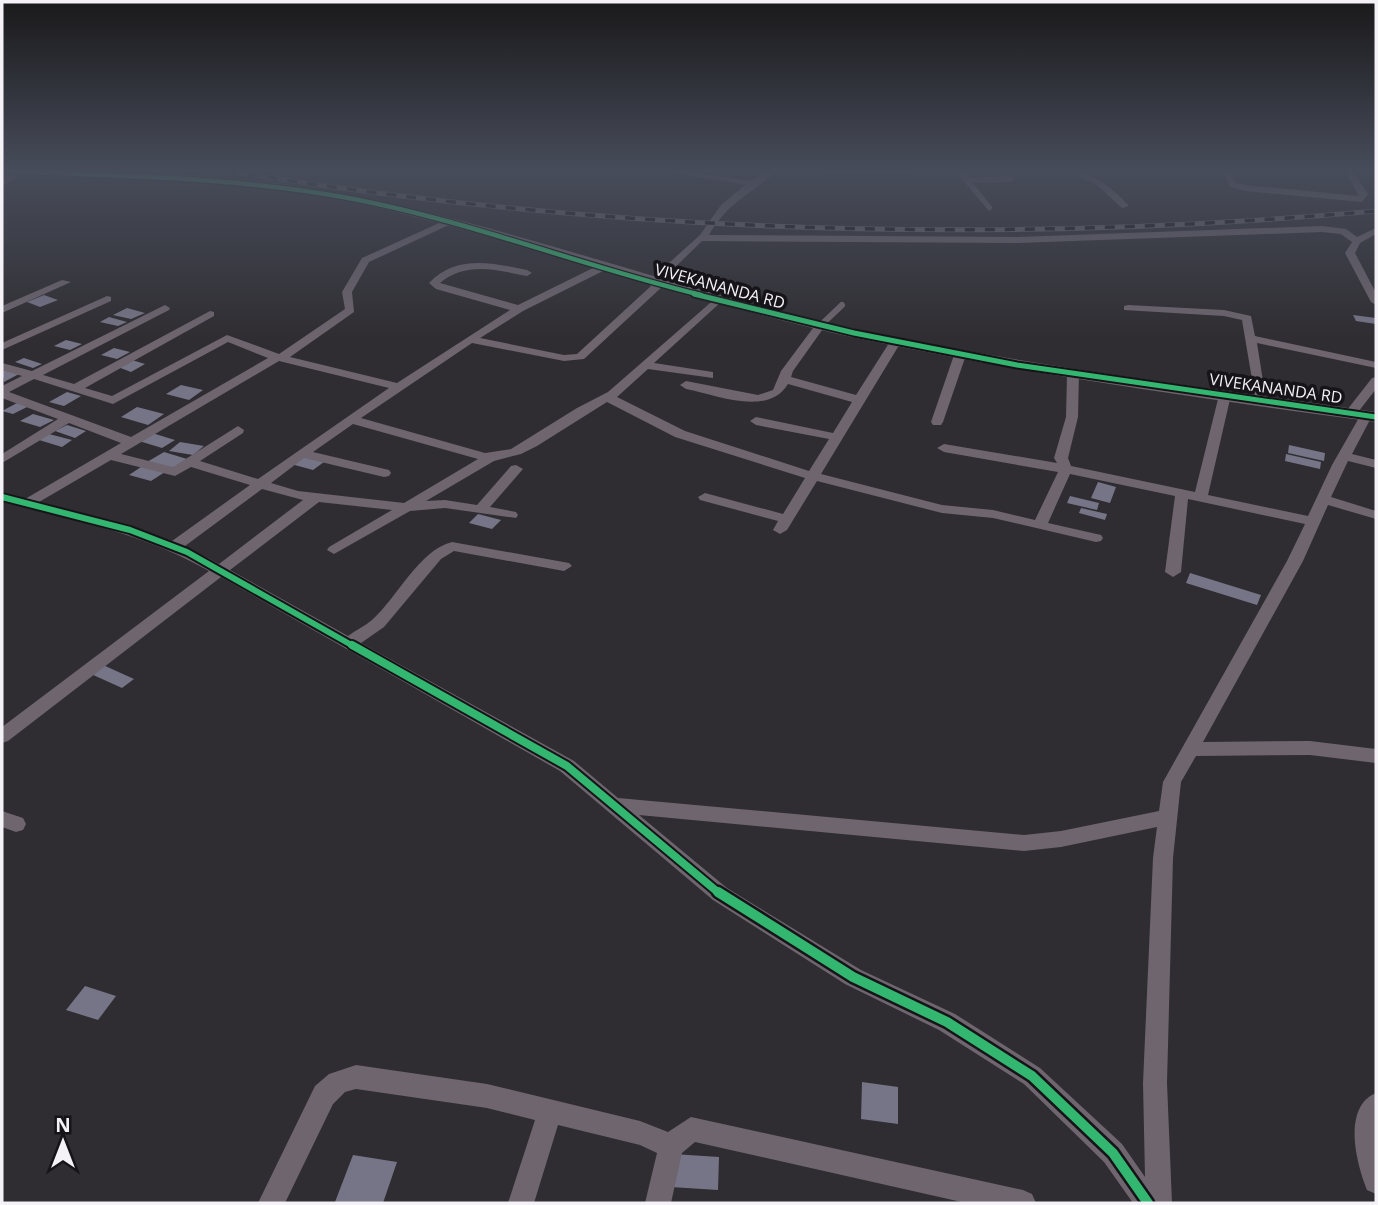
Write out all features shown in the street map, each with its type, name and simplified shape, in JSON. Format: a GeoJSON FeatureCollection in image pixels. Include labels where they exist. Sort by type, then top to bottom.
{"type":"FeatureCollection","features":[{"type":"Feature","properties":{"kind":"street"},"geometry":{"type":"LineString","coordinates":[[27,503],[279,357],[349,310],[346,292],[365,260],[437,227]]}},
{"type":"Feature","properties":{"kind":"street","name":"VIVEKANANDA RD"},"geometry":{"type":"LineString","coordinates":[[465,227],[718,300],[895,342],[1073,374],[1364,415]]}},
{"type":"Feature","properties":{"kind":"street"},"geometry":{"type":"LineString","coordinates":[[703,238],[708,227]]}},
{"type":"Feature","properties":{"kind":"street"},"geometry":{"type":"LineString","coordinates":[[470,338],[564,358],[580,356],[656,283],[693,241],[703,238],[1018,240],[1322,229],[1343,231],[1357,241]]}},
{"type":"Feature","properties":{"kind":"street"},"geometry":{"type":"LineString","coordinates":[[1376,231],[1357,241],[1350,253],[1376,302]]}},
{"type":"Feature","properties":{"kind":"street"},"geometry":{"type":"LineString","coordinates":[[519,309],[434,283],[454,268],[467,264],[527,273]]}},
{"type":"Feature","properties":{"kind":"street"},"geometry":{"type":"LineString","coordinates":[[174,547],[302,453],[470,338],[519,309],[601,268]]}},
{"type":"Feature","properties":{"kind":"street"},"geometry":{"type":"LineString","coordinates":[[2,310],[66,282]]}},
{"type":"Feature","properties":{"kind":"street"},"geometry":{"type":"LineString","coordinates":[[2,348],[107,299]]}},
{"type":"Feature","properties":{"kind":"street"},"geometry":{"type":"LineString","coordinates":[[353,420],[489,458],[506,457],[593,401],[607,397],[718,300]]}},
{"type":"Feature","properties":{"kind":"street"},"geometry":{"type":"LineString","coordinates":[[2,392],[165,308]]}},
{"type":"Feature","properties":{"kind":"street"},"geometry":{"type":"LineString","coordinates":[[1128,308],[1241,315],[1247,318],[1261,400]]}},
{"type":"Feature","properties":{"kind":"street"},"geometry":{"type":"LineString","coordinates":[[74,389],[210,314]]}},
{"type":"Feature","properties":{"kind":"street"},"geometry":{"type":"LineString","coordinates":[[686,385],[759,399],[777,393],[787,371],[820,326]]}},
{"type":"Feature","properties":{"kind":"street"},"geometry":{"type":"LineString","coordinates":[[2,366],[104,399],[123,397],[227,338],[279,357],[398,387]]}},
{"type":"Feature","properties":{"kind":"street"},"geometry":{"type":"LineString","coordinates":[[1250,338],[1376,365]]}},
{"type":"Feature","properties":{"kind":"street"},"geometry":{"type":"LineString","coordinates":[[705,496],[783,525],[895,342]]}},
{"type":"Feature","properties":{"kind":"street"},"geometry":{"type":"LineString","coordinates":[[937,422],[960,355]]}},
{"type":"Feature","properties":{"kind":"street"},"geometry":{"type":"LineString","coordinates":[[646,365],[709,375]]}},
{"type":"Feature","properties":{"kind":"street"},"geometry":{"type":"LineString","coordinates":[[1040,525],[1066,469],[1061,458],[1072,417],[1073,374]]}},
{"type":"Feature","properties":{"kind":"street"},"geometry":{"type":"LineString","coordinates":[[785,379],[859,400]]}},
{"type":"Feature","properties":{"kind":"street"},"geometry":{"type":"LineString","coordinates":[[1159,1203],[1155,1083],[1166,817],[1172,782],[1314,522],[1364,415],[1376,380]]}},
{"type":"Feature","properties":{"kind":"street"},"geometry":{"type":"LineString","coordinates":[[2,392],[66,420],[131,442]]}},
{"type":"Feature","properties":{"kind":"street"},"geometry":{"type":"LineString","coordinates":[[1201,498],[1225,395]]}},
{"type":"Feature","properties":{"kind":"street"},"geometry":{"type":"LineString","coordinates":[[607,397],[680,434],[812,476],[942,509],[993,514],[1096,538]]}},
{"type":"Feature","properties":{"kind":"street"},"geometry":{"type":"LineString","coordinates":[[2,459],[66,420]]}},
{"type":"Feature","properties":{"kind":"street"},"geometry":{"type":"LineString","coordinates":[[756,421],[836,437]]}},
{"type":"Feature","properties":{"kind":"street"},"geometry":{"type":"LineString","coordinates":[[109,455],[171,472],[181,471],[238,430]]}},
{"type":"Feature","properties":{"kind":"street"},"geometry":{"type":"LineString","coordinates":[[944,448],[1066,469],[1314,522]]}},
{"type":"Feature","properties":{"kind":"street"},"geometry":{"type":"LineString","coordinates":[[302,453],[384,473]]}},
{"type":"Feature","properties":{"kind":"street"},"geometry":{"type":"LineString","coordinates":[[1345,456],[1376,464]]}},
{"type":"Feature","properties":{"kind":"street"},"geometry":{"type":"LineString","coordinates":[[334,550],[489,458]]}},
{"type":"Feature","properties":{"kind":"street"},"geometry":{"type":"LineString","coordinates":[[192,463],[259,485],[316,497],[404,507],[445,504],[511,515]]}},
{"type":"Feature","properties":{"kind":"street"},"geometry":{"type":"LineString","coordinates":[[481,510],[516,469]]}},
{"type":"Feature","properties":{"kind":"street"},"geometry":{"type":"LineString","coordinates":[[1173,572],[1182,494]]}},
{"type":"Feature","properties":{"kind":"street"},"geometry":{"type":"LineString","coordinates":[[2,497],[130,530],[174,547],[538,748],[567,766],[681,864],[753,916],[853,977],[947,1022],[1032,1076],[1112,1153],[1148,1203]]}},
{"type":"Feature","properties":{"kind":"street"},"geometry":{"type":"LineString","coordinates":[[2,736],[316,497]]}},
{"type":"Feature","properties":{"kind":"street"},"geometry":{"type":"LineString","coordinates":[[1324,499],[1376,515]]}},
{"type":"Feature","properties":{"kind":"street"},"geometry":{"type":"LineString","coordinates":[[348,644],[378,623],[436,556],[452,546],[564,566]]}},
{"type":"Feature","properties":{"kind":"street"},"geometry":{"type":"LineString","coordinates":[[1190,749],[1310,748],[1376,756]]}},
{"type":"Feature","properties":{"kind":"street"},"geometry":{"type":"LineString","coordinates":[[614,805],[1024,843],[1061,839],[1166,817]]}},
{"type":"Feature","properties":{"kind":"street"},"geometry":{"type":"LineString","coordinates":[[271,1203],[324,1095],[338,1082],[356,1077],[487,1096],[640,1133],[671,1146]]}},
{"type":"Feature","properties":{"kind":"street"},"geometry":{"type":"LineString","coordinates":[[1376,1105],[1368,1113],[1368,1140],[1376,1181]]}},
{"type":"Feature","properties":{"kind":"street"},"geometry":{"type":"LineString","coordinates":[[521,1203],[550,1111]]}},
{"type":"Feature","properties":{"kind":"street"},"geometry":{"type":"LineString","coordinates":[[658,1203],[671,1146],[691,1129],[1023,1203]]}},
{"type":"Feature","properties":{"kind":"lane"},"geometry":{"type":"LineString","coordinates":[[820,326],[842,305]]}},
{"type":"Feature","properties":{"kind":"building"},"geometry":{"type":"Polygon","coordinates":[[[44,295],[58,300],[40,307],[27,302],[44,295]]]}},
{"type":"Feature","properties":{"kind":"building"},"geometry":{"type":"Polygon","coordinates":[[[127,308],[145,313],[131,319],[113,315],[127,308]]]}},
{"type":"Feature","properties":{"kind":"building"},"geometry":{"type":"Polygon","coordinates":[[[1353,315],[1376,318],[1376,324],[1356,321],[1353,315]]]}},
{"type":"Feature","properties":{"kind":"building"},"geometry":{"type":"Polygon","coordinates":[[[109,317],[127,322],[118,326],[100,322],[109,317]]]}},
{"type":"Feature","properties":{"kind":"building"},"geometry":{"type":"Polygon","coordinates":[[[66,340],[82,344],[70,350],[54,346],[66,340]]]}},
{"type":"Feature","properties":{"kind":"building"},"geometry":{"type":"Polygon","coordinates":[[[114,348],[130,352],[117,359],[101,355],[114,348]]]}},
{"type":"Feature","properties":{"kind":"building"},"geometry":{"type":"Polygon","coordinates":[[[24,358],[42,364],[33,368],[15,362],[24,358]]]}},
{"type":"Feature","properties":{"kind":"building"},"geometry":{"type":"Polygon","coordinates":[[[132,360],[145,364],[131,372],[118,367],[132,360]]]}},
{"type":"Feature","properties":{"kind":"building"},"geometry":{"type":"Polygon","coordinates":[[[2,370],[19,374],[4,382],[2,370]]]}},
{"type":"Feature","properties":{"kind":"building"},"geometry":{"type":"Polygon","coordinates":[[[181,385],[203,390],[189,400],[166,394],[181,385]]]}},
{"type":"Feature","properties":{"kind":"building"},"geometry":{"type":"Polygon","coordinates":[[[67,392],[81,396],[64,406],[49,402],[67,392]]]}},
{"type":"Feature","properties":{"kind":"building"},"geometry":{"type":"Polygon","coordinates":[[[17,403],[29,406],[13,414],[2,411],[17,403]]]}},
{"type":"Feature","properties":{"kind":"building"},"geometry":{"type":"Polygon","coordinates":[[[137,407],[164,414],[148,425],[121,417],[137,407]]]}},
{"type":"Feature","properties":{"kind":"building"},"geometry":{"type":"Polygon","coordinates":[[[33,414],[54,420],[40,427],[20,421],[33,414]]]}},
{"type":"Feature","properties":{"kind":"building"},"geometry":{"type":"Polygon","coordinates":[[[67,425],[86,431],[75,438],[55,431],[67,425]]]}},
{"type":"Feature","properties":{"kind":"building"},"geometry":{"type":"Polygon","coordinates":[[[152,433],[175,440],[162,448],[139,441],[152,433]]]}},
{"type":"Feature","properties":{"kind":"building"},"geometry":{"type":"Polygon","coordinates":[[[49,434],[72,440],[62,447],[39,440],[49,434]]]}},
{"type":"Feature","properties":{"kind":"building"},"geometry":{"type":"Polygon","coordinates":[[[180,442],[204,446],[193,455],[169,451],[180,442]]]}},
{"type":"Feature","properties":{"kind":"building"},"geometry":{"type":"Polygon","coordinates":[[[1289,445],[1325,453],[1324,461],[1288,453],[1289,445]]]}},
{"type":"Feature","properties":{"kind":"building"},"geometry":{"type":"Polygon","coordinates":[[[164,452],[187,459],[170,470],[147,462],[164,452]]]}},
{"type":"Feature","properties":{"kind":"building"},"geometry":{"type":"Polygon","coordinates":[[[1286,454],[1321,462],[1320,469],[1285,461],[1286,454]]]}},
{"type":"Feature","properties":{"kind":"building"},"geometry":{"type":"Polygon","coordinates":[[[303,456],[324,462],[313,470],[291,464],[303,456]]]}},
{"type":"Feature","properties":{"kind":"building"},"geometry":{"type":"Polygon","coordinates":[[[144,465],[165,472],[151,481],[129,475],[144,465]]]}},
{"type":"Feature","properties":{"kind":"building"},"geometry":{"type":"Polygon","coordinates":[[[1098,482],[1116,487],[1110,503],[1091,498],[1098,482]]]}},
{"type":"Feature","properties":{"kind":"building"},"geometry":{"type":"Polygon","coordinates":[[[1070,496],[1099,503],[1097,510],[1067,503],[1070,496]]]}},
{"type":"Feature","properties":{"kind":"building"},"geometry":{"type":"Polygon","coordinates":[[[1081,508],[1107,514],[1105,520],[1079,513],[1081,508]]]}},
{"type":"Feature","properties":{"kind":"building"},"geometry":{"type":"Polygon","coordinates":[[[478,514],[501,520],[492,529],[469,523],[478,514]]]}},
{"type":"Feature","properties":{"kind":"building"},"geometry":{"type":"Polygon","coordinates":[[[1190,573],[1261,595],[1257,605],[1186,583],[1190,573]]]}},
{"type":"Feature","properties":{"kind":"building"},"geometry":{"type":"Polygon","coordinates":[[[103,665],[134,679],[122,688],[91,674],[103,665]]]}},
{"type":"Feature","properties":{"kind":"building"},"geometry":{"type":"Polygon","coordinates":[[[85,986],[116,996],[98,1020],[66,1010],[85,986]]]}},
{"type":"Feature","properties":{"kind":"building"},"geometry":{"type":"Polygon","coordinates":[[[862,1082],[898,1087],[898,1124],[861,1119],[862,1082]]]}},
{"type":"Feature","properties":{"kind":"building"},"geometry":{"type":"Polygon","coordinates":[[[673,1154],[719,1157],[718,1190],[671,1187],[673,1154]]]}},
{"type":"Feature","properties":{"kind":"building"},"geometry":{"type":"Polygon","coordinates":[[[353,1155],[397,1162],[383,1203],[335,1202],[353,1155]]]}},
{"type":"Feature","properties":{"kind":"railway"},"geometry":{"type":"LineString","coordinates":[[811,227],[945,230],[1107,227]]}},
{"type":"Feature","properties":{"kind":"cycle path"},"geometry":{"type":"LineString","coordinates":[[467,227],[688,292],[854,333],[1017,365],[1376,417]]}},
{"type":"Feature","properties":{"kind":"cycle path"},"geometry":{"type":"LineString","coordinates":[[2,497],[130,530],[187,552],[567,766],[720,894],[853,977],[947,1022],[1032,1076],[1113,1153],[1148,1203]]}}]}
